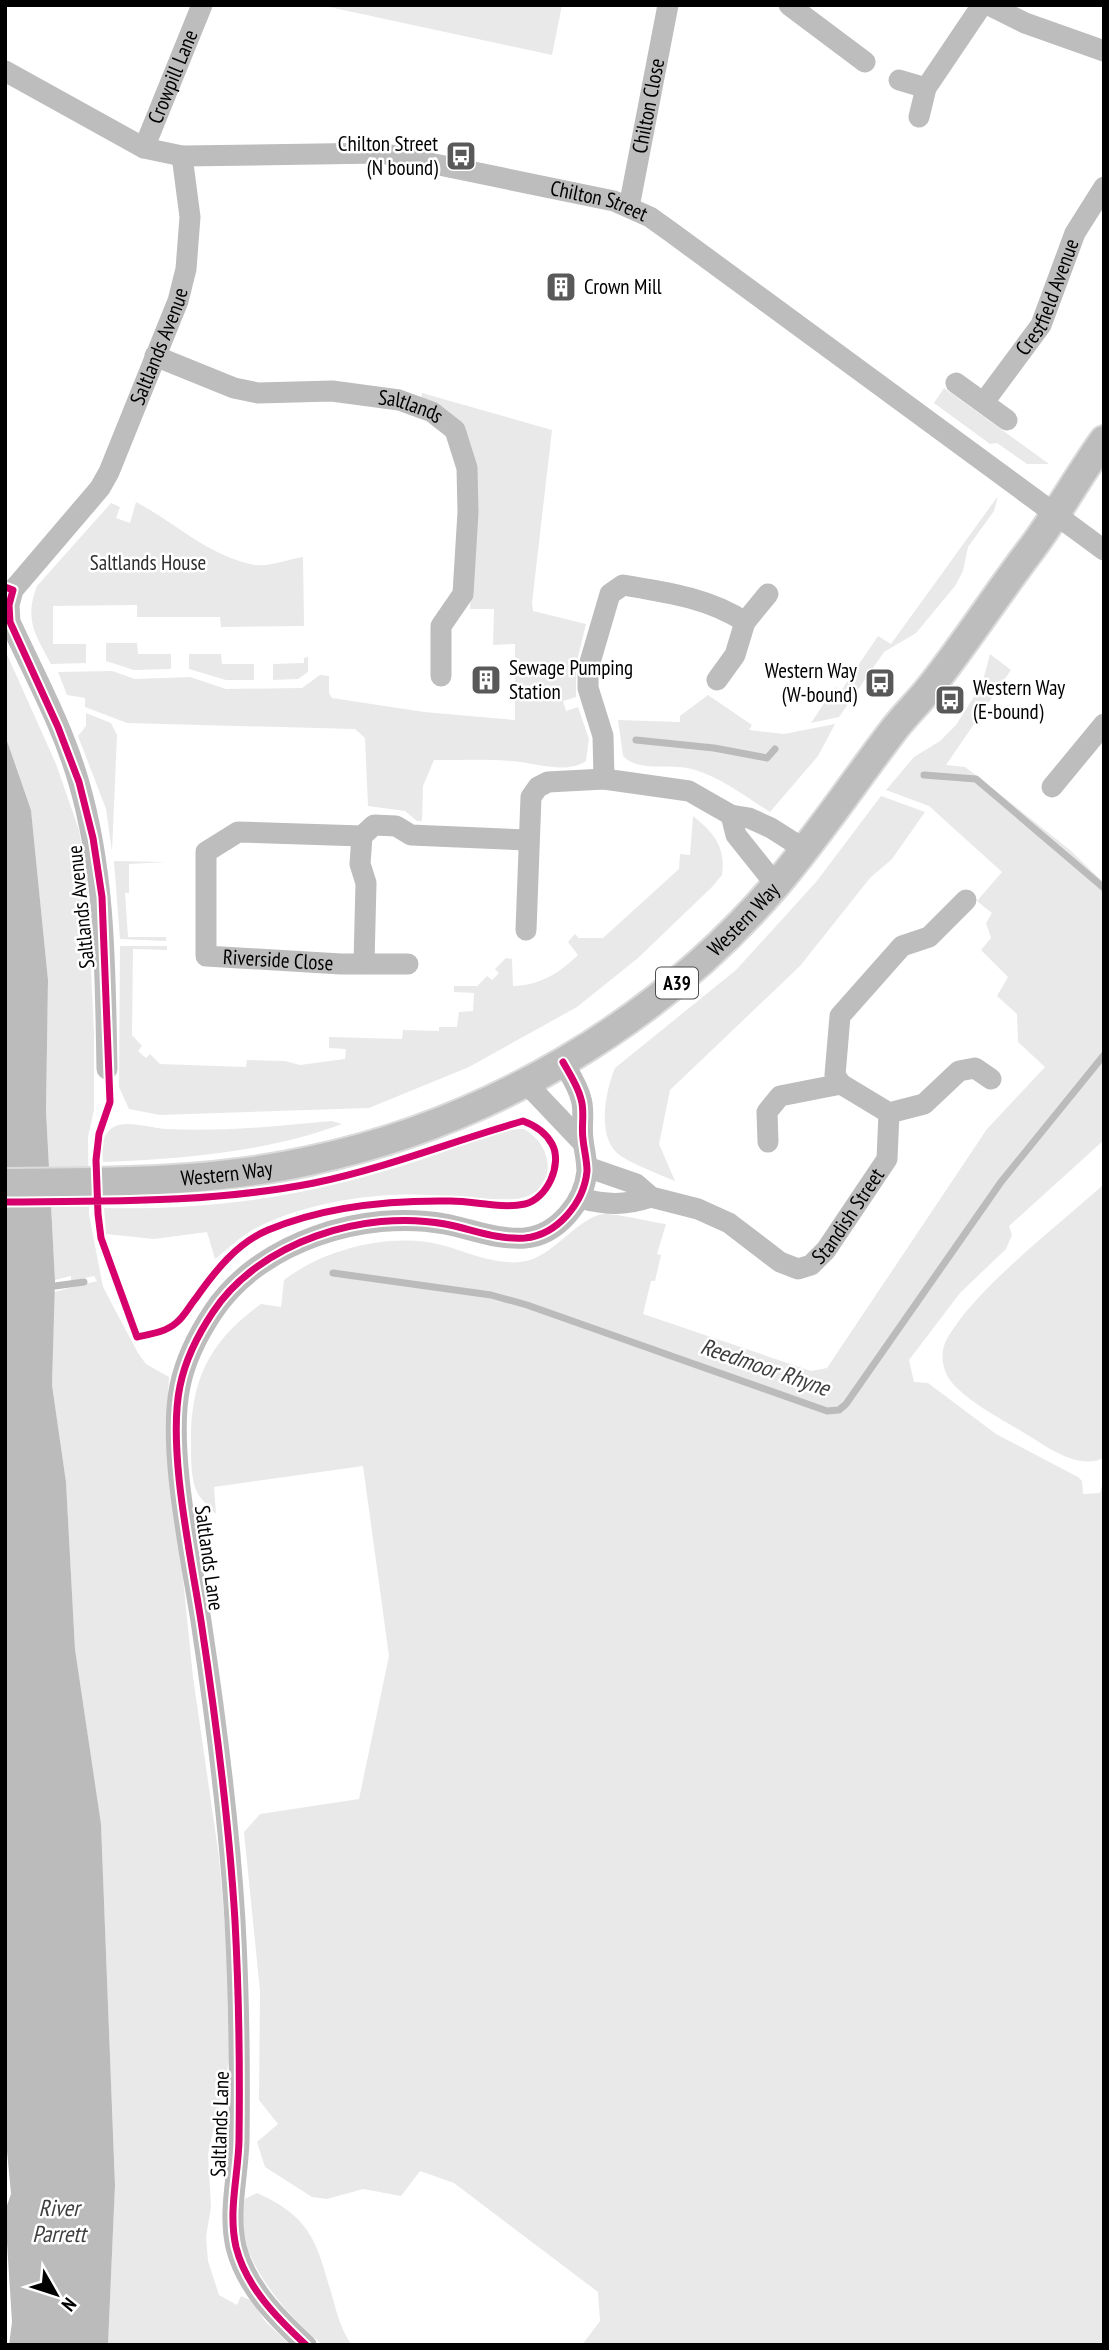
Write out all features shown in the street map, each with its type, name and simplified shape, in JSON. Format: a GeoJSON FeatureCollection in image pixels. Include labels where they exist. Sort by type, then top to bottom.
{"type":"FeatureCollection","features":[{"type":"Feature","properties":{"kind":"main road","name":"Western Way"},"geometry":{"type":"LineString","coordinates":[[5,1183],[130,1181],[253,1171],[360,1149],[448,1117],[526,1083],[626,1021],[678,981],[731,933],[776,886],[894,728],[927,692],[1104,440]]}},
{"type":"Feature","properties":{"kind":"street","name":"Crowpill Lane"},"geometry":{"type":"LineString","coordinates":[[144,148],[202,5]]}},
{"type":"Feature","properties":{"kind":"street","name":"Chilton Close"},"geometry":{"type":"LineString","coordinates":[[629,207],[668,5]]}},
{"type":"Feature","properties":{"kind":"street"},"geometry":{"type":"LineString","coordinates":[[789,5],[865,62]]}},
{"type":"Feature","properties":{"kind":"street"},"geometry":{"type":"LineString","coordinates":[[919,117],[926,89],[982,5]]}},
{"type":"Feature","properties":{"kind":"street"},"geometry":{"type":"LineString","coordinates":[[989,5],[1025,23],[1104,51]]}},
{"type":"Feature","properties":{"kind":"street","name":"Chilton Street"},"geometry":{"type":"LineString","coordinates":[[5,71],[144,148],[182,156],[381,153],[583,192],[629,207],[671,232],[1104,550]]}},
{"type":"Feature","properties":{"kind":"street"},"geometry":{"type":"LineString","coordinates":[[899,80],[926,89]]}},
{"type":"Feature","properties":{"kind":"street","name":"Saltlands Avenue"},"geometry":{"type":"LineString","coordinates":[[107,1069],[102,897],[93,838],[79,782],[58,727],[10,622],[9,589],[100,488],[178,301],[189,246],[190,217],[182,156]]}},
{"type":"Feature","properties":{"kind":"street","name":"Crestfield Avenue"},"geometry":{"type":"LineString","coordinates":[[984,402],[1041,325],[1075,233],[1104,187]]}},
{"type":"Feature","properties":{"kind":"street","name":"Saltlands"},"geometry":{"type":"LineString","coordinates":[[155,356],[234,388],[258,393],[332,391],[399,401],[432,412],[455,430],[467,468],[468,512],[463,594],[441,626],[441,677]]}},
{"type":"Feature","properties":{"kind":"street"},"geometry":{"type":"LineString","coordinates":[[956,383],[1007,420]]}},
{"type":"Feature","properties":{"kind":"street"},"geometry":{"type":"LineString","coordinates":[[604,779],[603,736],[588,688],[588,669],[605,607],[615,588],[623,585],[702,601],[726,609],[745,622]]}},
{"type":"Feature","properties":{"kind":"street"},"geometry":{"type":"LineString","coordinates":[[717,680],[735,655],[745,622],[768,594]]}},
{"type":"Feature","properties":{"kind":"street"},"geometry":{"type":"LineString","coordinates":[[1052,787],[1104,724]]}},
{"type":"Feature","properties":{"kind":"street"},"geometry":{"type":"LineString","coordinates":[[526,930],[527,840],[531,797],[538,787],[548,782],[604,779],[689,791],[731,815],[749,818],[804,849]]}},
{"type":"Feature","properties":{"kind":"street"},"geometry":{"type":"LineString","coordinates":[[731,815],[736,835],[776,886]]}},
{"type":"Feature","properties":{"kind":"street","name":"Riverside Close"},"geometry":{"type":"LineString","coordinates":[[364,963],[366,883],[360,864],[362,836],[374,825],[396,826],[411,835],[527,840]]}},
{"type":"Feature","properties":{"kind":"street","name":"Riverside Close"},"geometry":{"type":"LineString","coordinates":[[362,836],[237,832],[206,852],[206,956],[408,964]]}},
{"type":"Feature","properties":{"kind":"street"},"geometry":{"type":"LineString","coordinates":[[966,900],[929,937],[902,946],[840,1016],[835,1075],[841,1084],[889,1113],[924,1104],[959,1071],[975,1068],[991,1079]]}},
{"type":"Feature","properties":{"kind":"street","name":"Saltlands Lane"},"geometry":{"type":"LineString","coordinates":[[306,2345],[267,2306],[248,2274],[237,2250],[231,2217],[239,2163],[241,2048],[234,1918],[209,1678],[181,1481],[180,1386],[196,1342],[212,1312],[236,1282],[264,1261],[296,1243],[330,1231],[400,1221],[443,1223],[499,1238],[524,1238],[553,1227],[579,1198],[587,1167],[583,1143],[582,1099],[563,1062]]}},
{"type":"Feature","properties":{"kind":"street"},"geometry":{"type":"LineString","coordinates":[[526,1083],[583,1143]]}},
{"type":"Feature","properties":{"kind":"street"},"geometry":{"type":"LineString","coordinates":[[768,1142],[767,1112],[780,1096],[841,1084]]}},
{"type":"Feature","properties":{"kind":"street","name":"Standish Street"},"geometry":{"type":"LineString","coordinates":[[587,1167],[636,1184],[651,1196],[698,1209],[729,1223],[780,1262],[798,1269],[811,1265],[826,1250],[887,1159],[889,1113]]}},
{"type":"Feature","properties":{"kind":"street"},"geometry":{"type":"LineString","coordinates":[[579,1198],[609,1205],[627,1205],[651,1196]]}},
{"type":"Feature","properties":{"kind":"green space"},"geometry":{"type":"Polygon","coordinates":[[[320,5],[562,5],[552,55],[320,5]]]}},
{"type":"Feature","properties":{"kind":"green space"},"geometry":{"type":"Polygon","coordinates":[[[944,388],[1049,464],[1027,464],[997,443],[990,444],[934,403],[944,388]]]}},
{"type":"Feature","properties":{"kind":"green space"},"geometry":{"type":"Polygon","coordinates":[[[422,393],[552,430],[532,603],[533,611],[586,624],[576,665],[576,697],[563,701],[566,711],[578,707],[589,739],[586,761],[569,767],[549,767],[502,760],[434,760],[423,786],[422,821],[417,821],[405,811],[368,806],[365,738],[355,729],[127,723],[85,707],[85,698],[67,695],[58,672],[112,671],[135,679],[190,677],[226,689],[302,688],[320,675],[329,676],[329,693],[332,698],[424,712],[515,720],[515,644],[493,645],[494,609],[470,609],[475,496],[473,459],[421,399],[422,393]]]}},
{"type":"Feature","properties":{"kind":"green space"},"geometry":{"type":"Polygon","coordinates":[[[998,496],[994,511],[968,547],[963,571],[955,586],[916,633],[884,652],[839,717],[811,723],[835,687],[841,691],[878,636],[891,644],[998,496]]]}},
{"type":"Feature","properties":{"kind":"green space","name":"Saltlands House"},"geometry":{"type":"Polygon","coordinates":[[[136,502],[207,547],[238,561],[261,565],[303,557],[304,626],[221,627],[220,617],[137,617],[137,605],[53,606],[53,644],[86,644],[86,663],[51,664],[36,635],[31,618],[37,586],[111,503],[120,507],[116,518],[130,523],[136,502]]]}},
{"type":"Feature","properties":{"kind":"green space"},"geometry":{"type":"Polygon","coordinates":[[[106,643],[137,643],[138,654],[171,654],[171,669],[134,670],[106,661],[106,643]]]}},
{"type":"Feature","properties":{"kind":"green space"},"geometry":{"type":"Polygon","coordinates":[[[5,650],[56,764],[79,830],[87,881],[94,1034],[94,1110],[88,1137],[89,1214],[103,1287],[146,1364],[169,1377],[167,1420],[193,1677],[219,1857],[229,1975],[229,2061],[208,2154],[211,2207],[206,2237],[208,2261],[219,2295],[237,2305],[241,2296],[252,2301],[265,2321],[290,2345],[108,2345],[115,2184],[101,1825],[75,1649],[66,1482],[52,1385],[54,1292],[97,1281],[94,1276],[71,1281],[71,1276],[55,1280],[46,1111],[48,980],[31,810],[5,735],[5,650]]]}},
{"type":"Feature","properties":{"kind":"green space"},"geometry":{"type":"Polygon","coordinates":[[[189,654],[221,654],[222,664],[254,664],[254,680],[226,680],[189,669],[189,654]]]}},
{"type":"Feature","properties":{"kind":"green space"},"geometry":{"type":"Polygon","coordinates":[[[990,654],[1011,670],[946,765],[965,767],[1070,850],[1104,883],[1104,1140],[1009,1226],[1012,1235],[1006,1249],[960,1293],[909,1360],[914,1382],[928,1383],[996,1434],[1078,1477],[1082,1481],[1083,1494],[1100,1493],[1104,1477],[1104,2345],[582,2345],[600,2321],[598,2292],[454,2183],[420,2171],[401,2196],[363,2189],[327,2199],[312,2197],[265,2167],[257,2142],[278,2124],[259,2100],[260,1991],[244,1832],[260,1814],[359,1799],[389,1656],[363,1466],[214,1487],[216,1514],[198,1494],[193,1477],[191,1446],[194,1402],[206,1365],[215,1348],[228,1333],[261,1304],[281,1307],[284,1280],[319,1260],[359,1246],[401,1241],[442,1245],[505,1262],[526,1261],[546,1252],[585,1222],[603,1214],[666,1224],[657,1254],[661,1255],[655,1281],[651,1281],[643,1314],[811,1371],[827,1368],[987,1129],[1045,1067],[1018,1042],[1017,1014],[997,996],[1008,977],[981,950],[991,938],[986,923],[992,913],[977,901],[1002,872],[929,806],[886,790],[914,757],[940,741],[956,725],[982,684],[990,654]]]}},
{"type":"Feature","properties":{"kind":"green space"},"geometry":{"type":"Polygon","coordinates":[[[308,657],[308,672],[298,679],[273,680],[273,664],[304,663],[304,658],[308,657]]]}},
{"type":"Feature","properties":{"kind":"green space"},"geometry":{"type":"Polygon","coordinates":[[[708,695],[752,725],[749,730],[784,734],[835,724],[818,756],[770,812],[733,788],[703,773],[683,767],[647,766],[623,756],[618,720],[680,722],[680,716],[708,695]]]}},
{"type":"Feature","properties":{"kind":"green space"},"geometry":{"type":"Polygon","coordinates":[[[86,713],[111,723],[117,735],[112,852],[106,809],[78,736],[86,726],[86,713]]]}},
{"type":"Feature","properties":{"kind":"green space"},"geometry":{"type":"Polygon","coordinates":[[[881,796],[925,812],[892,859],[870,878],[800,966],[670,1090],[659,1144],[675,1181],[620,1156],[610,1144],[605,1123],[606,1099],[615,1068],[736,970],[816,882],[881,796]]]}},
{"type":"Feature","properties":{"kind":"green space"},"geometry":{"type":"Polygon","coordinates":[[[693,816],[717,841],[722,856],[722,875],[712,887],[638,958],[577,1007],[469,1067],[369,1108],[160,1115],[129,1109],[119,1087],[120,946],[167,946],[167,950],[133,949],[132,1035],[142,1046],[138,1051],[146,1058],[150,1054],[160,1064],[246,1067],[247,1060],[285,1061],[300,1065],[345,1059],[346,1049],[329,1048],[329,1037],[402,1039],[403,1030],[439,1031],[439,1027],[457,1027],[459,1012],[473,1011],[474,993],[454,992],[454,986],[477,986],[487,976],[492,980],[499,973],[495,969],[506,958],[512,959],[513,986],[540,981],[563,968],[578,955],[568,942],[575,934],[579,938],[603,938],[679,869],[680,854],[690,855],[693,816]]]}},
{"type":"Feature","properties":{"kind":"green space"},"geometry":{"type":"Polygon","coordinates":[[[114,861],[167,862],[129,864],[129,893],[125,893],[128,937],[166,937],[166,941],[120,939],[114,861]]]}},
{"type":"Feature","properties":{"kind":"green space"},"geometry":{"type":"Polygon","coordinates":[[[332,1121],[342,1124],[314,1134],[254,1148],[163,1159],[103,1162],[105,1135],[117,1125],[207,1130],[332,1121]]]}},
{"type":"Feature","properties":{"kind":"green space"},"geometry":{"type":"Polygon","coordinates":[[[524,1129],[541,1145],[548,1166],[542,1185],[534,1193],[522,1198],[491,1199],[410,1194],[343,1200],[298,1211],[258,1227],[241,1237],[215,1259],[207,1232],[154,1239],[106,1234],[104,1208],[210,1205],[308,1190],[403,1165],[503,1130],[524,1129]]]}},
{"type":"Feature","properties":{"kind":"green space"},"geometry":{"type":"Polygon","coordinates":[[[1104,1184],[1104,1458],[1083,1461],[1061,1455],[968,1398],[946,1373],[942,1355],[948,1337],[979,1297],[1020,1257],[1104,1184]]]}},
{"type":"Feature","properties":{"kind":"green space"},"geometry":{"type":"Polygon","coordinates":[[[257,2193],[290,2212],[310,2235],[317,2248],[340,2323],[352,2345],[323,2345],[293,2317],[263,2280],[244,2238],[241,2218],[245,2199],[257,2193]]]}},
{"type":"Feature","properties":{"kind":"water","name":"River Parrett"},"geometry":{"type":"Polygon","coordinates":[[[5,735],[31,810],[48,980],[46,1111],[55,1280],[52,1385],[66,1482],[75,1649],[101,1824],[115,2185],[108,2345],[9,2345],[12,2322],[5,2211],[11,2194],[5,2130],[5,735]]]}},
{"type":"Feature","properties":{"kind":"waterway"},"geometry":{"type":"LineString","coordinates":[[636,740],[714,748],[767,758],[775,749]]}},
{"type":"Feature","properties":{"kind":"waterway"},"geometry":{"type":"LineString","coordinates":[[924,775],[976,779],[1104,888]]}},
{"type":"Feature","properties":{"kind":"waterway","name":"Reedmoor Rhyne"},"geometry":{"type":"LineString","coordinates":[[333,1273],[491,1295],[527,1305],[827,1411],[839,1410],[846,1404],[1001,1182],[1104,1055]]}},
{"type":"Feature","properties":{"kind":"waterway"},"geometry":{"type":"LineString","coordinates":[[55,1286],[84,1282]]}},
{"type":"Feature","properties":{"kind":"cycle path"},"geometry":{"type":"LineString","coordinates":[[5,587],[13,590],[9,605],[10,622],[58,727],[79,782],[93,838],[102,897],[110,1102],[99,1134],[96,1160],[98,1214],[101,1238],[137,1337],[163,1331],[176,1323],[228,1259],[246,1242],[268,1230],[312,1215],[381,1203],[451,1201],[507,1206],[525,1204],[533,1201],[546,1188],[556,1161],[549,1140],[539,1130],[523,1121],[367,1170],[276,1190],[160,1200],[121,1201],[82,1201],[5,1202]]}},
{"type":"Feature","properties":{"kind":"cycle path"},"geometry":{"type":"LineString","coordinates":[[306,2345],[274,2313],[255,2288],[241,2262],[234,2234],[233,2207],[239,2114],[235,1921],[217,1733],[178,1471],[176,1440],[180,1386],[185,1367],[213,1312],[233,1288],[257,1267],[285,1249],[316,1236],[381,1222],[445,1224],[484,1234],[525,1238],[537,1236],[558,1224],[581,1195],[587,1171],[580,1094],[563,1062]]}},
{"type":"Feature","properties":{"kind":"place","name":"Chilton Street (N bound)"},"geometry":{"type":"Point","coordinates":[461,156]}},
{"type":"Feature","properties":{"kind":"place","name":"Crown Mill"},"geometry":{"type":"Point","coordinates":[561,287]}},
{"type":"Feature","properties":{"kind":"place","name":"Sewage Pumping Station"},"geometry":{"type":"Point","coordinates":[486,680]}},
{"type":"Feature","properties":{"kind":"place","name":"Western Way (W-bound)"},"geometry":{"type":"Point","coordinates":[880,683]}},
{"type":"Feature","properties":{"kind":"place","name":"Western Way (E-bound)"},"geometry":{"type":"Point","coordinates":[950,700]}}]}
